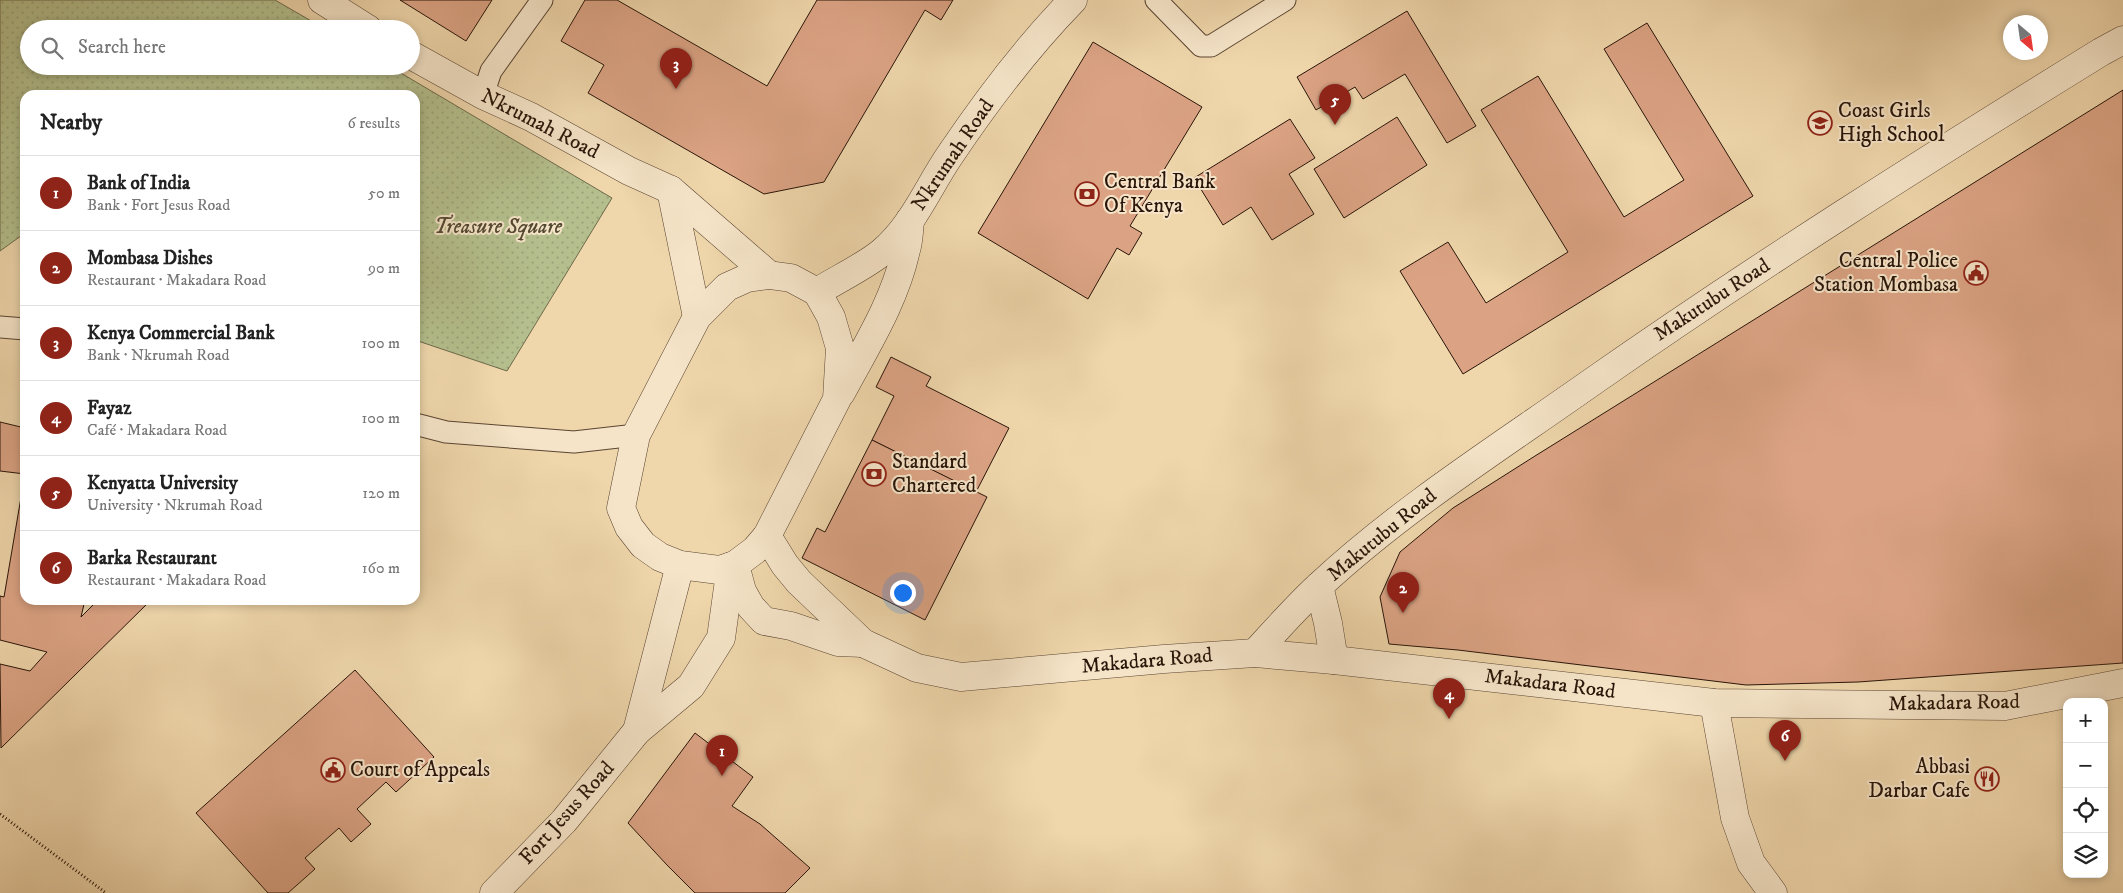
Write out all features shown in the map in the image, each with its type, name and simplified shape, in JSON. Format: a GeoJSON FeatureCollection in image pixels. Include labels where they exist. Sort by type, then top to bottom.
{"type":"FeatureCollection","features":[{"type":"Feature","properties":{"kind":"street"},"geometry":{"type":"LineString","coordinates":[[322,0],[354,20]]}},
{"type":"Feature","properties":{"kind":"street","name":"Nkrumah Road"},"geometry":{"type":"LineString","coordinates":[[817,292],[882,252],[910,220],[949,156],[997,90],[1044,30],[1073,0]]}},
{"type":"Feature","properties":{"kind":"street","name":"Makutubu Road"},"geometry":{"type":"LineString","coordinates":[[1255,653],[1319,586],[1399,518],[1673,326],[1955,142],[2123,40]]}},
{"type":"Feature","properties":{"kind":"street","name":"Nkrumah Road"},"geometry":{"type":"LineString","coordinates":[[420,60],[483,95],[531,117],[629,171],[671,190],[769,276]]}},
{"type":"Feature","properties":{"kind":"street"},"geometry":{"type":"LineString","coordinates":[[671,190],[697,318]]}},
{"type":"Feature","properties":{"kind":"street"},"geometry":{"type":"LineString","coordinates":[[837,400],[840,348],[831,317],[817,292],[791,278],[769,276],[747,278],[727,287],[697,318],[636,435],[621,508],[629,527],[643,545],[660,557],[680,566],[719,570],[733,566],[755,550],[767,536],[870,339],[893,289],[906,250],[910,220]]}},
{"type":"Feature","properties":{"kind":"street","name":"Makadara Road"},"geometry":{"type":"LineString","coordinates":[[767,536],[785,565],[799,582],[863,643],[917,668],[961,677],[1255,653],[1334,660],[1714,703],[2005,706],[2123,683]]}},
{"type":"Feature","properties":{"kind":"street","name":"Fort Jesus Road"},"geometry":{"type":"LineString","coordinates":[[637,731],[680,566]]}},
{"type":"Feature","properties":{"kind":"street","name":"Makadara Road"},"geometry":{"type":"LineString","coordinates":[[733,566],[742,591],[764,621],[791,626],[838,642],[863,643]]}},
{"type":"Feature","properties":{"kind":"street","name":"Fort Jesus Road"},"geometry":{"type":"LineString","coordinates":[[494,893],[564,822],[637,731],[691,686],[722,638],[733,566]]}},
{"type":"Feature","properties":{"kind":"street","name":"Makutubu Road"},"geometry":{"type":"LineString","coordinates":[[1319,586],[1334,660]]}},
{"type":"Feature","properties":{"kind":"street"},"geometry":{"type":"LineString","coordinates":[[1714,703],[1735,818],[1751,863],[1773,893]]}},
{"type":"Feature","properties":{"kind":"lane"},"geometry":{"type":"LineString","coordinates":[[483,95],[491,71],[542,0]]}},
{"type":"Feature","properties":{"kind":"lane"},"geometry":{"type":"LineString","coordinates":[[1156,0],[1201,46],[1211,46],[1285,0]]}},
{"type":"Feature","properties":{"kind":"lane"},"geometry":{"type":"LineString","coordinates":[[0,327],[20,329]]}},
{"type":"Feature","properties":{"kind":"lane"},"geometry":{"type":"LineString","coordinates":[[420,425],[446,432],[574,442],[636,435]]}},
{"type":"Feature","properties":{"kind":"path"},"geometry":{"type":"LineString","coordinates":[[0,814],[106,893]]}},
{"type":"Feature","properties":{"kind":"green space","name":"Treasure Square"},"geometry":{"type":"Polygon","coordinates":[[[0,0],[275,0],[309,20],[20,20],[20,75],[404,75],[612,198],[507,371],[420,342],[420,90],[20,90],[20,237],[0,251],[0,0]]]}},
{"type":"Feature","properties":{"kind":"building"},"geometry":{"type":"Polygon","coordinates":[[[400,0],[492,0],[466,41],[400,0]]]}},
{"type":"Feature","properties":{"kind":"building"},"geometry":{"type":"Polygon","coordinates":[[[585,0],[617,0],[767,86],[817,0],[953,0],[941,20],[925,10],[824,182],[764,194],[588,93],[604,65],[561,41],[585,0]]]}},
{"type":"Feature","properties":{"kind":"building"},"geometry":{"type":"Polygon","coordinates":[[[1407,11],[1476,126],[1447,143],[1405,74],[1363,99],[1355,87],[1316,110],[1297,77],[1407,11]]]}},
{"type":"Feature","properties":{"kind":"building"},"geometry":{"type":"Polygon","coordinates":[[[1647,23],[1753,196],[1463,374],[1400,271],[1448,242],[1486,303],[1568,252],[1481,110],[1538,76],[1624,217],[1684,180],[1604,49],[1647,23]]]}},
{"type":"Feature","properties":{"kind":"building"},"geometry":{"type":"Polygon","coordinates":[[[1093,42],[1202,107],[1130,226],[1142,233],[1129,255],[1117,248],[1088,299],[978,233],[1093,42]]]}},
{"type":"Feature","properties":{"kind":"building","name":"Central Police Station Mombasa"},"geometry":{"type":"Polygon","coordinates":[[[2123,90],[2123,663],[1858,682],[1746,685],[1458,650],[1389,644],[1380,597],[1400,552],[1453,508],[2123,90]]]}},
{"type":"Feature","properties":{"kind":"building"},"geometry":{"type":"Polygon","coordinates":[[[1397,117],[1427,165],[1344,218],[1314,169],[1397,117]]]}},
{"type":"Feature","properties":{"kind":"building"},"geometry":{"type":"Polygon","coordinates":[[[1290,119],[1315,158],[1289,174],[1314,214],[1272,240],[1251,207],[1223,225],[1194,178],[1290,119]]]}},
{"type":"Feature","properties":{"kind":"building"},"geometry":{"type":"Polygon","coordinates":[[[891,357],[931,377],[926,386],[1009,428],[976,492],[872,440],[894,396],[876,387],[891,357]]]}},
{"type":"Feature","properties":{"kind":"building"},"geometry":{"type":"Polygon","coordinates":[[[0,422],[20,427],[20,473],[0,471],[0,422]]]}},
{"type":"Feature","properties":{"kind":"building"},"geometry":{"type":"Polygon","coordinates":[[[872,440],[987,497],[925,620],[802,558],[817,528],[825,532],[872,440]]]}},
{"type":"Feature","properties":{"kind":"building"},"geometry":{"type":"Polygon","coordinates":[[[20,503],[20,605],[84,605],[81,617],[93,605],[146,605],[1,748],[0,664],[30,671],[47,652],[0,640],[0,596],[4,597],[20,503]]]}},
{"type":"Feature","properties":{"kind":"building","name":"Court of Appeals"},"geometry":{"type":"Polygon","coordinates":[[[355,670],[434,757],[396,792],[386,782],[357,809],[371,824],[351,842],[339,828],[305,858],[315,869],[288,893],[268,893],[196,813],[355,670]]]}},
{"type":"Feature","properties":{"kind":"building"},"geometry":{"type":"Polygon","coordinates":[[[695,733],[753,777],[732,806],[760,824],[810,868],[785,893],[695,893],[628,823],[695,733]]]}},
{"type":"Feature","properties":{"kind":"place","name":"Kenya Commercial Bank"},"geometry":{"type":"Point","coordinates":[676,89]}},
{"type":"Feature","properties":{"kind":"place","name":"Coast Girls High School"},"geometry":{"type":"Point","coordinates":[1820,123]}},
{"type":"Feature","properties":{"kind":"place","name":"Kenyatta University"},"geometry":{"type":"Point","coordinates":[1335,125]}},
{"type":"Feature","properties":{"kind":"place","name":"Central Bank Of Kenya"},"geometry":{"type":"Point","coordinates":[1087,194]}},
{"type":"Feature","properties":{"kind":"place","name":"Central Police Station Mombasa"},"geometry":{"type":"Point","coordinates":[1976,273]}},
{"type":"Feature","properties":{"kind":"place","name":"Standard Chartered"},"geometry":{"type":"Point","coordinates":[874,474]}},
{"type":"Feature","properties":{"kind":"place","name":"Mombasa Dishes"},"geometry":{"type":"Point","coordinates":[1403,613]}},
{"type":"Feature","properties":{"kind":"place","name":"Fayaz"},"geometry":{"type":"Point","coordinates":[1449,719]}},
{"type":"Feature","properties":{"kind":"place","name":"Barka Restaurant"},"geometry":{"type":"Point","coordinates":[1785,761]}},
{"type":"Feature","properties":{"kind":"place","name":"Court of Appeals"},"geometry":{"type":"Point","coordinates":[333,770]}},
{"type":"Feature","properties":{"kind":"place","name":"Bank of India"},"geometry":{"type":"Point","coordinates":[722,776]}},
{"type":"Feature","properties":{"kind":"place","name":"Abbasi Darbar Cafe"},"geometry":{"type":"Point","coordinates":[1987,779]}}]}
